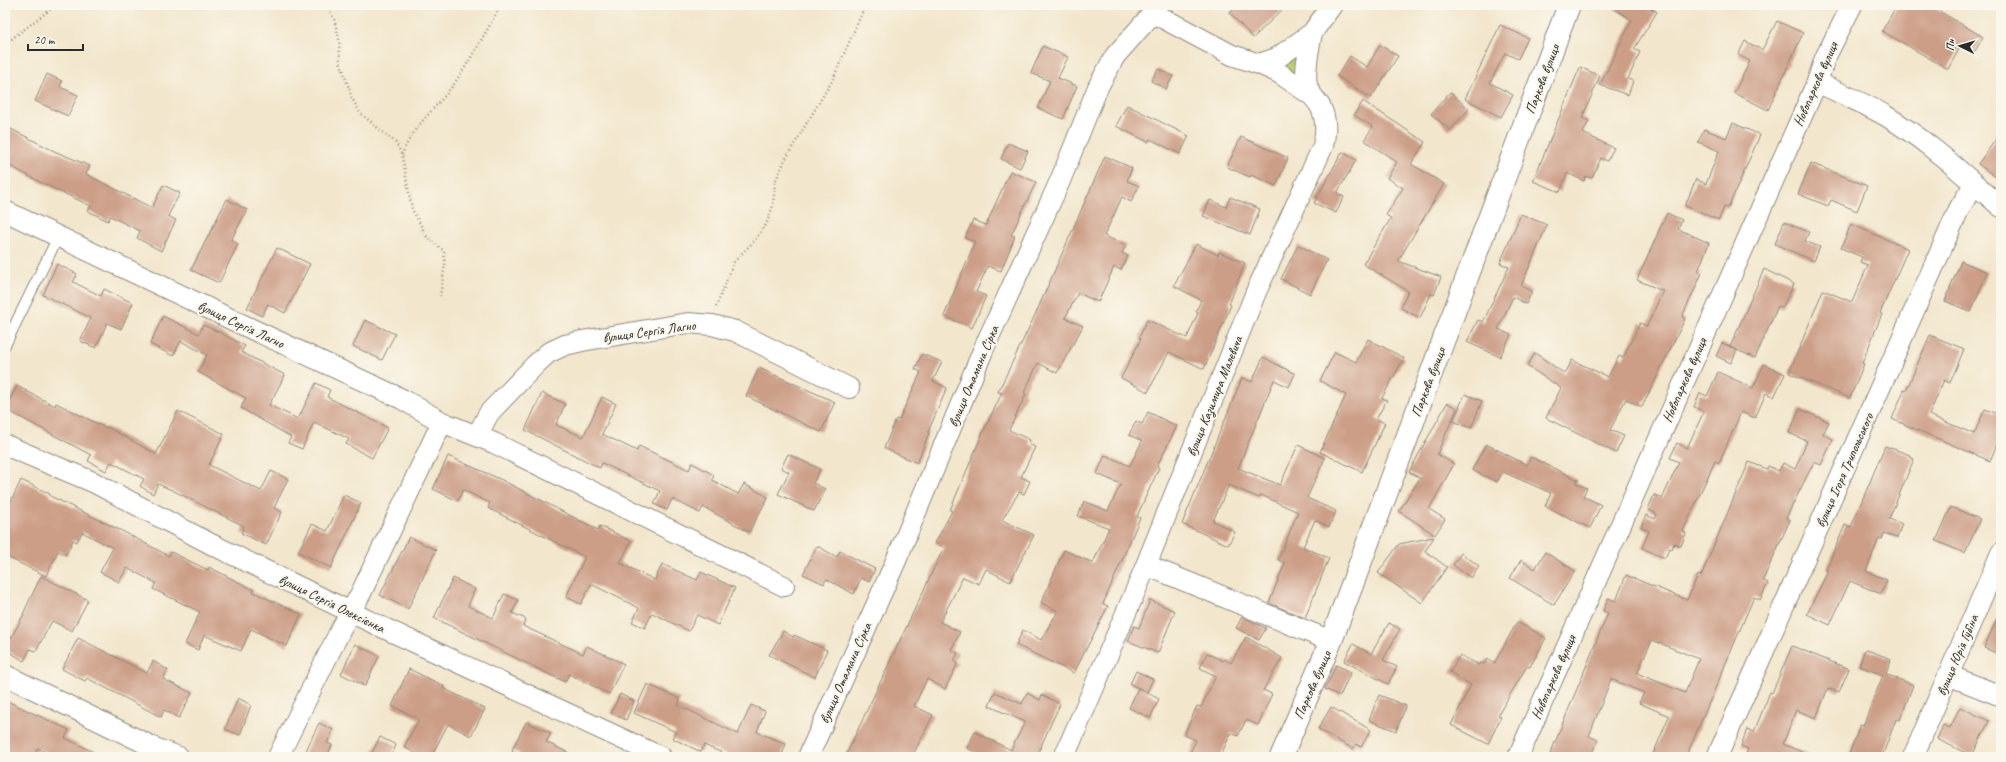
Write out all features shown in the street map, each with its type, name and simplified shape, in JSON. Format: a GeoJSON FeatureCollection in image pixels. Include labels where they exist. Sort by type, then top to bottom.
{"type":"FeatureCollection","features":[{"type":"Feature","properties":{"kind":"street","name":"вулиця Казимира Малевича"},"geometry":{"type":"LineString","coordinates":[[1259,64],[1277,58],[1312,33],[1332,5]]}},
{"type":"Feature","properties":{"kind":"street","name":"Паркова вулиця"},"geometry":{"type":"LineString","coordinates":[[1281,757],[1330,641],[1569,5]]}},
{"type":"Feature","properties":{"kind":"street","name":"Новопаркова вулиця"},"geometry":{"type":"LineString","coordinates":[[1518,757],[1817,82],[1825,58],[1852,5]]}},
{"type":"Feature","properties":{"kind":"street"},"geometry":{"type":"LineString","coordinates":[[1154,9],[1232,55],[1259,64],[1279,73],[1311,95]]}},
{"type":"Feature","properties":{"kind":"street","name":"вулиця Отамана Сірка"},"geometry":{"type":"LineString","coordinates":[[808,757],[895,563],[984,348],[1060,181],[1098,87],[1115,56],[1154,9]]}},
{"type":"Feature","properties":{"kind":"street","name":"вулиця Казимира Малевича"},"geometry":{"type":"LineString","coordinates":[[1064,757],[1146,564],[1256,292],[1323,146],[1326,133],[1325,120],[1320,107],[1307,87],[1306,78],[1312,33]]}},
{"type":"Feature","properties":{"kind":"street"},"geometry":{"type":"LineString","coordinates":[[1817,82],[1884,115],[1906,129],[1934,149],[2001,207]]}},
{"type":"Feature","properties":{"kind":"street","name":"вулиця Ігоря Трипольського"},"geometry":{"type":"LineString","coordinates":[[1717,757],[1960,207],[1974,185]]}},
{"type":"Feature","properties":{"kind":"street","name":"вулиця Сергія Лагно"},"geometry":{"type":"LineString","coordinates":[[5,211],[402,399],[442,422],[478,436],[784,586]]}},
{"type":"Feature","properties":{"kind":"street","name":"вулиця Сергія Лагно"},"geometry":{"type":"LineString","coordinates":[[478,436],[489,413],[534,365],[548,353],[565,345],[688,323],[712,325],[735,331],[766,345],[849,388]]}},
{"type":"Feature","properties":{"kind":"street"},"geometry":{"type":"LineString","coordinates":[[278,757],[351,612],[442,422]]}},
{"type":"Feature","properties":{"kind":"street","name":"вулиця Сергія Олексієнка"},"geometry":{"type":"LineString","coordinates":[[5,445],[93,482],[211,544],[351,612],[661,757]]}},
{"type":"Feature","properties":{"kind":"street","name":"вулиця Юрія Губіна"},"geometry":{"type":"LineString","coordinates":[[1913,757],[2001,553]]}},
{"type":"Feature","properties":{"kind":"street"},"geometry":{"type":"LineString","coordinates":[[1146,564],[1330,641]]}},
{"type":"Feature","properties":{"kind":"street"},"geometry":{"type":"LineString","coordinates":[[5,675],[157,749],[179,757]]}},
{"type":"Feature","properties":{"kind":"street"},"geometry":{"type":"LineString","coordinates":[[1948,675],[2001,696]]}},
{"type":"Feature","properties":{"kind":"lane"},"geometry":{"type":"LineString","coordinates":[[5,344],[58,237]]}},
{"type":"Feature","properties":{"kind":"path"},"geometry":{"type":"LineString","coordinates":[[5,44],[56,5]]}},
{"type":"Feature","properties":{"kind":"path"},"geometry":{"type":"LineString","coordinates":[[327,5],[334,19],[339,38],[340,61],[352,98],[360,113],[396,143],[402,155],[412,209],[427,237],[444,251],[445,264],[440,296]]}},
{"type":"Feature","properties":{"kind":"path"},"geometry":{"type":"LineString","coordinates":[[402,155],[406,144],[417,127],[454,84],[501,5]]}},
{"type":"Feature","properties":{"kind":"path"},"geometry":{"type":"LineString","coordinates":[[712,325],[718,300],[734,262],[754,242],[766,224],[773,206],[775,182],[780,170],[832,81],[862,13],[869,5]]}},
{"type":"Feature","properties":{"kind":"green space"},"geometry":{"type":"Polygon","coordinates":[[[1301,47],[1301,81],[1279,64],[1301,47]]]}},
{"type":"Feature","properties":{"kind":"building"},"geometry":{"type":"Polygon","coordinates":[[[1238,5],[1287,5],[1253,38],[1230,13],[1238,5]]]}},
{"type":"Feature","properties":{"kind":"building"},"geometry":{"type":"Polygon","coordinates":[[[1609,5],[1646,5],[1657,12],[1634,49],[1640,52],[1628,79],[1633,81],[1628,95],[1600,85],[1632,20],[1609,5]]]}},
{"type":"Feature","properties":{"kind":"building"},"geometry":{"type":"Polygon","coordinates":[[[1897,5],[1929,5],[1983,37],[1975,51],[1962,44],[1948,69],[1882,31],[1897,5]]]}},
{"type":"Feature","properties":{"kind":"building"},"geometry":{"type":"Polygon","coordinates":[[[1777,21],[1803,33],[1768,110],[1734,93],[1750,61],[1738,55],[1745,41],[1762,50],[1777,21]]]}},
{"type":"Feature","properties":{"kind":"building"},"geometry":{"type":"Polygon","coordinates":[[[1500,25],[1528,38],[1518,59],[1505,53],[1490,83],[1513,95],[1501,117],[1465,99],[1500,25]]]}},
{"type":"Feature","properties":{"kind":"building"},"geometry":{"type":"Polygon","coordinates":[[[1380,45],[1398,56],[1371,98],[1337,76],[1350,56],[1367,67],[1380,45]]]}},
{"type":"Feature","properties":{"kind":"building"},"geometry":{"type":"Polygon","coordinates":[[[1043,46],[1068,57],[1058,78],[1077,86],[1063,119],[1038,108],[1050,81],[1031,73],[1043,46]]]}},
{"type":"Feature","properties":{"kind":"building"},"geometry":{"type":"Polygon","coordinates":[[[1580,67],[1600,76],[1582,118],[1589,121],[1583,133],[1614,148],[1607,161],[1601,158],[1592,178],[1586,176],[1584,181],[1567,173],[1560,192],[1533,181],[1580,67]]]}},
{"type":"Feature","properties":{"kind":"building"},"geometry":{"type":"Polygon","coordinates":[[[1158,69],[1173,76],[1166,89],[1151,81],[1158,69]]]}},
{"type":"Feature","properties":{"kind":"building"},"geometry":{"type":"Polygon","coordinates":[[[47,74],[62,81],[60,87],[78,95],[68,116],[35,101],[47,74]]]}},
{"type":"Feature","properties":{"kind":"building"},"geometry":{"type":"Polygon","coordinates":[[[1450,92],[1469,109],[1450,130],[1431,114],[1450,92]]]}},
{"type":"Feature","properties":{"kind":"building"},"geometry":{"type":"Polygon","coordinates":[[[1363,101],[1425,142],[1411,164],[1444,184],[1398,261],[1441,277],[1434,295],[1431,294],[1420,318],[1401,308],[1408,291],[1363,264],[1391,218],[1386,215],[1403,188],[1387,178],[1397,162],[1364,140],[1373,127],[1354,115],[1363,101]]]}},
{"type":"Feature","properties":{"kind":"building"},"geometry":{"type":"Polygon","coordinates":[[[1127,105],[1189,136],[1180,154],[1150,139],[1148,142],[1116,126],[1127,105]]]}},
{"type":"Feature","properties":{"kind":"building"},"geometry":{"type":"Polygon","coordinates":[[[1733,123],[1760,135],[1728,208],[1724,207],[1719,220],[1685,206],[1696,179],[1706,184],[1719,151],[1698,142],[1704,129],[1726,138],[1733,123]]]}},
{"type":"Feature","properties":{"kind":"building"},"geometry":{"type":"Polygon","coordinates":[[[5,126],[54,151],[90,166],[86,174],[152,208],[163,185],[180,193],[168,216],[176,220],[161,251],[137,238],[140,231],[110,216],[108,221],[88,211],[91,206],[40,182],[5,163],[5,126]]]}},
{"type":"Feature","properties":{"kind":"building"},"geometry":{"type":"Polygon","coordinates":[[[2001,132],[2001,181],[1978,164],[2001,132]]]}},
{"type":"Feature","properties":{"kind":"building"},"geometry":{"type":"Polygon","coordinates":[[[1241,137],[1288,158],[1276,186],[1251,175],[1250,177],[1227,167],[1241,137]]]}},
{"type":"Feature","properties":{"kind":"building"},"geometry":{"type":"Polygon","coordinates":[[[1008,143],[1028,151],[1020,168],[1001,159],[1008,143]]]}},
{"type":"Feature","properties":{"kind":"building"},"geometry":{"type":"Polygon","coordinates":[[[1342,152],[1356,160],[1337,193],[1344,197],[1336,213],[1314,203],[1342,152]]]}},
{"type":"Feature","properties":{"kind":"building"},"geometry":{"type":"Polygon","coordinates":[[[1105,156],[1132,168],[1127,181],[1139,186],[1131,202],[1122,197],[1104,236],[1126,245],[1122,253],[1128,256],[1121,270],[1114,267],[1098,302],[1078,293],[1065,318],[1083,326],[1057,373],[1038,363],[1024,393],[1026,394],[1009,430],[1030,440],[1029,444],[1035,447],[1021,477],[1030,481],[1024,494],[1019,492],[1002,520],[1034,535],[1010,582],[986,569],[979,584],[963,577],[940,622],[960,632],[951,650],[958,653],[954,661],[958,663],[945,689],[927,679],[914,706],[933,715],[912,757],[845,757],[944,547],[935,543],[952,511],[950,510],[983,432],[1002,393],[998,392],[1036,313],[1105,156]]]}},
{"type":"Feature","properties":{"kind":"building"},"geometry":{"type":"Polygon","coordinates":[[[1811,163],[1867,186],[1857,211],[1831,200],[1828,206],[1798,194],[1811,163]]]}},
{"type":"Feature","properties":{"kind":"building"},"geometry":{"type":"Polygon","coordinates":[[[1010,171],[1036,182],[1011,235],[1015,236],[1001,271],[988,266],[976,292],[986,296],[972,328],[944,316],[975,242],[965,238],[973,220],[986,225],[1010,171]]]}},
{"type":"Feature","properties":{"kind":"building"},"geometry":{"type":"Polygon","coordinates":[[[1230,197],[1260,209],[1250,235],[1203,216],[1210,200],[1226,207],[1230,197]]]}},
{"type":"Feature","properties":{"kind":"building"},"geometry":{"type":"Polygon","coordinates":[[[227,199],[247,210],[231,240],[238,244],[219,283],[191,270],[227,199]]]}},
{"type":"Feature","properties":{"kind":"building"},"geometry":{"type":"Polygon","coordinates":[[[1667,213],[1682,220],[1678,229],[1709,243],[1698,271],[1702,273],[1682,317],[1685,319],[1642,407],[1626,399],[1610,430],[1624,436],[1616,453],[1546,418],[1561,388],[1527,366],[1535,353],[1565,374],[1572,360],[1608,377],[1619,356],[1623,358],[1640,323],[1647,326],[1663,291],[1637,280],[1667,213]]]}},
{"type":"Feature","properties":{"kind":"building"},"geometry":{"type":"Polygon","coordinates":[[[1521,214],[1547,225],[1521,286],[1532,291],[1526,304],[1513,297],[1498,329],[1511,335],[1500,357],[1467,342],[1478,320],[1483,322],[1509,267],[1500,263],[1521,214]]]}},
{"type":"Feature","properties":{"kind":"building"},"geometry":{"type":"Polygon","coordinates":[[[1784,222],[1809,232],[1805,241],[1820,247],[1814,261],[1775,244],[1784,222]]]}},
{"type":"Feature","properties":{"kind":"building"},"geometry":{"type":"Polygon","coordinates":[[[1851,224],[1908,249],[1880,313],[1882,314],[1862,363],[1864,364],[1850,398],[1789,373],[1823,290],[1852,302],[1868,265],[1860,262],[1862,257],[1841,248],[1851,224]]]}},
{"type":"Feature","properties":{"kind":"building"},"geometry":{"type":"Polygon","coordinates":[[[1196,244],[1218,255],[1219,252],[1245,263],[1229,304],[1231,305],[1204,369],[1169,352],[1148,392],[1121,378],[1141,339],[1139,338],[1147,320],[1187,338],[1198,313],[1196,312],[1201,300],[1174,286],[1196,244]]]}},
{"type":"Feature","properties":{"kind":"building"},"geometry":{"type":"Polygon","coordinates":[[[1298,245],[1327,260],[1310,294],[1281,279],[1298,245]]]}},
{"type":"Feature","properties":{"kind":"building"},"geometry":{"type":"Polygon","coordinates":[[[277,248],[310,264],[285,313],[268,304],[262,316],[247,308],[277,248]]]}},
{"type":"Feature","properties":{"kind":"building"},"geometry":{"type":"Polygon","coordinates":[[[1961,261],[1987,272],[1971,312],[1945,301],[1961,261]]]}},
{"type":"Feature","properties":{"kind":"building"},"geometry":{"type":"Polygon","coordinates":[[[57,264],[77,274],[73,282],[101,296],[104,289],[133,303],[121,329],[107,323],[96,348],[80,341],[91,318],[43,295],[57,264]]]}},
{"type":"Feature","properties":{"kind":"building"},"geometry":{"type":"Polygon","coordinates":[[[1764,269],[1794,284],[1782,308],[1778,306],[1755,358],[1730,347],[1764,269]]]}},
{"type":"Feature","properties":{"kind":"building"},"geometry":{"type":"Polygon","coordinates":[[[163,316],[199,334],[203,325],[219,332],[245,346],[241,352],[285,375],[269,405],[298,419],[316,383],[330,390],[327,397],[388,428],[372,458],[346,444],[349,439],[314,422],[302,449],[288,443],[291,437],[241,408],[246,398],[198,372],[207,355],[181,341],[173,356],[150,344],[163,316]]]}},
{"type":"Feature","properties":{"kind":"building"},"geometry":{"type":"Polygon","coordinates":[[[365,320],[395,334],[382,360],[353,346],[365,320]]]}},
{"type":"Feature","properties":{"kind":"building"},"geometry":{"type":"Polygon","coordinates":[[[1930,335],[1964,349],[1950,383],[1944,380],[1929,415],[1974,434],[1985,409],[2001,415],[2001,434],[1990,461],[1892,419],[1904,390],[1906,391],[1930,335]]]}},
{"type":"Feature","properties":{"kind":"building"},"geometry":{"type":"Polygon","coordinates":[[[1368,339],[1404,358],[1382,398],[1387,400],[1376,419],[1385,423],[1362,472],[1320,452],[1346,395],[1320,381],[1335,352],[1356,362],[1368,339]]]}},
{"type":"Feature","properties":{"kind":"building"},"geometry":{"type":"Polygon","coordinates":[[[1722,343],[1737,350],[1731,363],[1716,356],[1722,343]]]}},
{"type":"Feature","properties":{"kind":"building"},"geometry":{"type":"Polygon","coordinates":[[[922,354],[942,362],[933,381],[947,388],[928,432],[929,433],[917,463],[884,448],[896,419],[899,420],[921,372],[915,369],[922,354]]]}},
{"type":"Feature","properties":{"kind":"building"},"geometry":{"type":"Polygon","coordinates":[[[1263,357],[1295,374],[1289,387],[1274,380],[1238,468],[1280,485],[1298,445],[1325,458],[1307,498],[1336,511],[1329,527],[1315,520],[1303,547],[1329,558],[1305,618],[1269,603],[1285,563],[1278,560],[1298,512],[1261,495],[1259,498],[1229,485],[1213,521],[1235,532],[1228,545],[1182,524],[1242,378],[1252,382],[1263,357]]]}},
{"type":"Feature","properties":{"kind":"building"},"geometry":{"type":"Polygon","coordinates":[[[1764,364],[1785,374],[1774,397],[1766,393],[1755,418],[1741,412],[1719,463],[1715,461],[1683,531],[1686,533],[1681,546],[1674,543],[1672,549],[1670,548],[1665,558],[1642,548],[1649,531],[1641,527],[1646,515],[1655,519],[1657,514],[1648,509],[1654,495],[1662,499],[1679,462],[1670,458],[1677,443],[1687,448],[1704,411],[1694,407],[1700,393],[1707,396],[1718,372],[1753,388],[1764,364]]]}},
{"type":"Feature","properties":{"kind":"building"},"geometry":{"type":"Polygon","coordinates":[[[759,368],[835,402],[821,432],[746,396],[759,368]]]}},
{"type":"Feature","properties":{"kind":"building"},"geometry":{"type":"Polygon","coordinates":[[[17,386],[55,406],[56,403],[106,428],[107,427],[156,454],[178,411],[224,434],[209,465],[261,491],[271,471],[288,479],[274,508],[282,512],[266,545],[241,533],[244,526],[172,490],[158,484],[153,494],[140,486],[144,479],[111,462],[106,471],[88,461],[91,455],[5,409],[17,386]]]}},
{"type":"Feature","properties":{"kind":"building"},"geometry":{"type":"Polygon","coordinates":[[[542,393],[565,404],[556,425],[583,437],[602,397],[616,404],[602,434],[637,451],[639,446],[689,470],[692,463],[714,475],[712,480],[738,494],[744,484],[768,497],[749,532],[703,507],[700,513],[672,499],[667,510],[654,504],[660,491],[602,463],[600,468],[525,430],[542,393]]]}},
{"type":"Feature","properties":{"kind":"building"},"geometry":{"type":"Polygon","coordinates":[[[1465,394],[1482,401],[1471,428],[1453,421],[1465,394]]]}},
{"type":"Feature","properties":{"kind":"building"},"geometry":{"type":"Polygon","coordinates":[[[1447,403],[1457,408],[1437,454],[1454,464],[1429,509],[1445,519],[1435,535],[1399,511],[1420,478],[1409,472],[1447,403]]]}},
{"type":"Feature","properties":{"kind":"building"},"geometry":{"type":"Polygon","coordinates":[[[1800,409],[1829,422],[1823,434],[1833,439],[1821,465],[1814,462],[1786,518],[1790,520],[1763,580],[1768,583],[1760,600],[1754,597],[1686,757],[1652,757],[1669,716],[1639,703],[1644,693],[1611,679],[1589,736],[1598,740],[1590,757],[1549,757],[1608,613],[1603,611],[1608,598],[1616,601],[1626,575],[1687,600],[1698,575],[1701,576],[1749,462],[1767,469],[1768,466],[1779,471],[1783,463],[1795,469],[1807,441],[1789,433],[1800,409]],[[1652,640],[1637,673],[1685,693],[1699,659],[1652,640]]]}},
{"type":"Feature","properties":{"kind":"building"},"geometry":{"type":"Polygon","coordinates":[[[1148,412],[1177,426],[1157,466],[1159,468],[1137,516],[1140,518],[1103,604],[1108,606],[1074,673],[1016,645],[1023,630],[1041,640],[1058,611],[1041,603],[1064,550],[1093,563],[1109,528],[1078,516],[1084,501],[1108,511],[1121,484],[1097,474],[1105,455],[1130,466],[1142,441],[1129,435],[1136,421],[1142,424],[1148,412]]]}},
{"type":"Feature","properties":{"kind":"building"},"geometry":{"type":"Polygon","coordinates":[[[1486,444],[1527,465],[1531,457],[1578,480],[1576,483],[1587,488],[1583,496],[1601,505],[1590,528],[1545,506],[1551,493],[1503,472],[1497,482],[1472,470],[1486,444]]]}},
{"type":"Feature","properties":{"kind":"building"},"geometry":{"type":"Polygon","coordinates":[[[1885,446],[1910,455],[1909,457],[1914,459],[1889,519],[1902,524],[1897,538],[1884,533],[1882,539],[1879,538],[1866,571],[1887,580],[1881,594],[1850,581],[1830,625],[1807,614],[1828,571],[1826,570],[1845,525],[1851,527],[1885,446]]]}},
{"type":"Feature","properties":{"kind":"building"},"geometry":{"type":"Polygon","coordinates":[[[788,454],[820,469],[813,483],[825,489],[814,511],[778,494],[789,472],[781,468],[788,454]]]}},
{"type":"Feature","properties":{"kind":"building"},"geometry":{"type":"Polygon","coordinates":[[[448,456],[502,480],[598,530],[600,526],[631,541],[620,563],[655,580],[662,564],[697,580],[701,572],[735,588],[718,625],[697,615],[689,631],[652,613],[645,628],[632,622],[639,608],[591,584],[581,604],[566,597],[585,557],[488,508],[490,503],[463,490],[458,501],[433,489],[448,456]]]}},
{"type":"Feature","properties":{"kind":"building"},"geometry":{"type":"Polygon","coordinates":[[[21,480],[169,556],[171,552],[208,570],[209,567],[254,590],[253,592],[301,614],[287,646],[251,629],[241,651],[204,635],[198,650],[185,644],[200,612],[153,589],[156,583],[127,568],[119,582],[100,572],[113,548],[82,532],[77,542],[73,540],[66,555],[58,551],[46,576],[5,556],[5,514],[21,480]]]}},
{"type":"Feature","properties":{"kind":"building"},"geometry":{"type":"Polygon","coordinates":[[[344,495],[361,503],[331,568],[298,552],[312,524],[327,531],[344,495]]]}},
{"type":"Feature","properties":{"kind":"building"},"geometry":{"type":"Polygon","coordinates":[[[1951,507],[1980,519],[1965,553],[1936,541],[1951,507]]]}},
{"type":"Feature","properties":{"kind":"building"},"geometry":{"type":"Polygon","coordinates":[[[409,537],[436,550],[408,609],[380,595],[409,537]]]}},
{"type":"Feature","properties":{"kind":"building"},"geometry":{"type":"Polygon","coordinates":[[[1434,537],[1425,551],[1447,567],[1422,603],[1378,573],[1399,544],[1434,537]]]}},
{"type":"Feature","properties":{"kind":"building"},"geometry":{"type":"Polygon","coordinates":[[[817,546],[837,557],[840,551],[875,569],[869,582],[861,578],[854,594],[826,579],[824,584],[803,574],[817,546]]]}},
{"type":"Feature","properties":{"kind":"building"},"geometry":{"type":"Polygon","coordinates":[[[1545,552],[1575,571],[1554,605],[1510,578],[1521,560],[1535,569],[1545,552]]]}},
{"type":"Feature","properties":{"kind":"building"},"geometry":{"type":"Polygon","coordinates":[[[1461,553],[1479,566],[1471,578],[1453,565],[1461,553]]]}},
{"type":"Feature","properties":{"kind":"building"},"geometry":{"type":"Polygon","coordinates":[[[41,576],[88,600],[72,631],[52,621],[36,651],[30,649],[24,661],[5,649],[24,614],[41,576]]]}},
{"type":"Feature","properties":{"kind":"building"},"geometry":{"type":"Polygon","coordinates":[[[453,578],[475,589],[468,606],[493,618],[504,594],[518,600],[512,613],[526,619],[523,626],[583,654],[587,646],[624,664],[609,694],[569,674],[565,682],[434,618],[453,578]]]}},
{"type":"Feature","properties":{"kind":"building"},"geometry":{"type":"Polygon","coordinates":[[[1150,600],[1175,611],[1158,653],[1128,641],[1134,626],[1139,628],[1150,600]]]}},
{"type":"Feature","properties":{"kind":"building"},"geometry":{"type":"Polygon","coordinates":[[[2001,609],[2001,655],[1984,648],[2001,609]]]}},
{"type":"Feature","properties":{"kind":"building"},"geometry":{"type":"Polygon","coordinates":[[[1242,617],[1266,628],[1259,640],[1236,628],[1242,617]]]}},
{"type":"Feature","properties":{"kind":"building"},"geometry":{"type":"Polygon","coordinates":[[[1517,622],[1546,638],[1530,667],[1527,666],[1498,715],[1501,717],[1488,744],[1451,725],[1471,685],[1450,672],[1460,655],[1479,665],[1480,662],[1484,664],[1487,659],[1494,664],[1517,622]]]}},
{"type":"Feature","properties":{"kind":"building"},"geometry":{"type":"Polygon","coordinates":[[[1389,623],[1400,629],[1383,660],[1397,667],[1388,684],[1344,661],[1353,644],[1371,654],[1389,623]]]}},
{"type":"Feature","properties":{"kind":"building"},"geometry":{"type":"Polygon","coordinates":[[[783,631],[793,637],[794,635],[827,650],[815,677],[769,655],[783,631]]]}},
{"type":"Feature","properties":{"kind":"building"},"geometry":{"type":"Polygon","coordinates":[[[1246,637],[1282,658],[1263,690],[1272,694],[1258,725],[1246,720],[1238,736],[1231,733],[1220,757],[1188,757],[1196,740],[1184,735],[1197,706],[1201,707],[1216,676],[1200,668],[1207,653],[1223,661],[1224,659],[1231,663],[1246,637]]]}},
{"type":"Feature","properties":{"kind":"building"},"geometry":{"type":"Polygon","coordinates":[[[78,638],[147,673],[153,661],[168,670],[163,679],[192,693],[179,718],[164,710],[161,717],[87,678],[85,681],[62,669],[78,638]]]}},
{"type":"Feature","properties":{"kind":"building"},"geometry":{"type":"Polygon","coordinates":[[[355,644],[379,656],[365,686],[341,674],[355,644]]]}},
{"type":"Feature","properties":{"kind":"building"},"geometry":{"type":"Polygon","coordinates":[[[1792,646],[1849,669],[1839,692],[1828,688],[1816,718],[1796,710],[1783,744],[1814,757],[1745,757],[1748,749],[1741,746],[1747,729],[1754,732],[1770,692],[1772,693],[1792,646]]]}},
{"type":"Feature","properties":{"kind":"building"},"geometry":{"type":"Polygon","coordinates":[[[1865,649],[1891,659],[1886,674],[1913,685],[1900,720],[1896,719],[1882,757],[1848,757],[1860,725],[1863,726],[1883,675],[1859,666],[1865,649]]]}},
{"type":"Feature","properties":{"kind":"building"},"geometry":{"type":"Polygon","coordinates":[[[1336,665],[1351,672],[1340,696],[1325,689],[1336,665]]]}},
{"type":"Feature","properties":{"kind":"building"},"geometry":{"type":"Polygon","coordinates":[[[409,669],[444,686],[443,688],[485,709],[471,736],[448,724],[431,757],[422,757],[404,747],[419,719],[392,706],[409,669]]]}},
{"type":"Feature","properties":{"kind":"building"},"geometry":{"type":"Polygon","coordinates":[[[1136,671],[1153,679],[1147,692],[1130,684],[1136,671]]]}},
{"type":"Feature","properties":{"kind":"building"},"geometry":{"type":"Polygon","coordinates":[[[647,684],[680,699],[678,705],[738,734],[751,705],[765,711],[757,732],[786,744],[781,757],[732,757],[704,745],[701,752],[672,738],[676,732],[634,713],[647,684]]]}},
{"type":"Feature","properties":{"kind":"building"},"geometry":{"type":"Polygon","coordinates":[[[1138,688],[1159,699],[1150,718],[1129,708],[1138,688]]]}},
{"type":"Feature","properties":{"kind":"building"},"geometry":{"type":"Polygon","coordinates":[[[995,692],[1022,704],[1027,693],[1040,700],[1042,695],[1060,704],[1036,757],[984,757],[967,748],[975,732],[1011,750],[1025,722],[989,706],[995,692]]]}},
{"type":"Feature","properties":{"kind":"building"},"geometry":{"type":"Polygon","coordinates":[[[620,694],[634,701],[626,720],[611,713],[620,694]]]}},
{"type":"Feature","properties":{"kind":"building"},"geometry":{"type":"Polygon","coordinates":[[[1379,695],[1406,706],[1396,731],[1369,720],[1379,695]]]}},
{"type":"Feature","properties":{"kind":"building"},"geometry":{"type":"Polygon","coordinates":[[[238,698],[251,705],[240,735],[225,729],[238,698]]]}},
{"type":"Feature","properties":{"kind":"building"},"geometry":{"type":"Polygon","coordinates":[[[5,700],[69,730],[65,738],[104,757],[55,757],[38,748],[33,757],[5,757],[5,700]]]}},
{"type":"Feature","properties":{"kind":"building"},"geometry":{"type":"Polygon","coordinates":[[[1331,707],[1371,730],[1361,747],[1356,744],[1353,749],[1318,729],[1331,707]]]}},
{"type":"Feature","properties":{"kind":"building"},"geometry":{"type":"Polygon","coordinates":[[[1960,707],[1989,721],[1972,756],[1937,739],[1943,725],[1950,728],[1960,707]]]}},
{"type":"Feature","properties":{"kind":"building"},"geometry":{"type":"Polygon","coordinates":[[[526,722],[551,733],[546,742],[577,757],[525,757],[512,750],[526,722]]]}},
{"type":"Feature","properties":{"kind":"building"},"geometry":{"type":"Polygon","coordinates":[[[319,723],[333,730],[327,743],[332,745],[327,757],[303,757],[319,723]]]}},
{"type":"Feature","properties":{"kind":"building"},"geometry":{"type":"Polygon","coordinates":[[[380,737],[396,745],[391,757],[370,757],[380,737]]]}}]}
